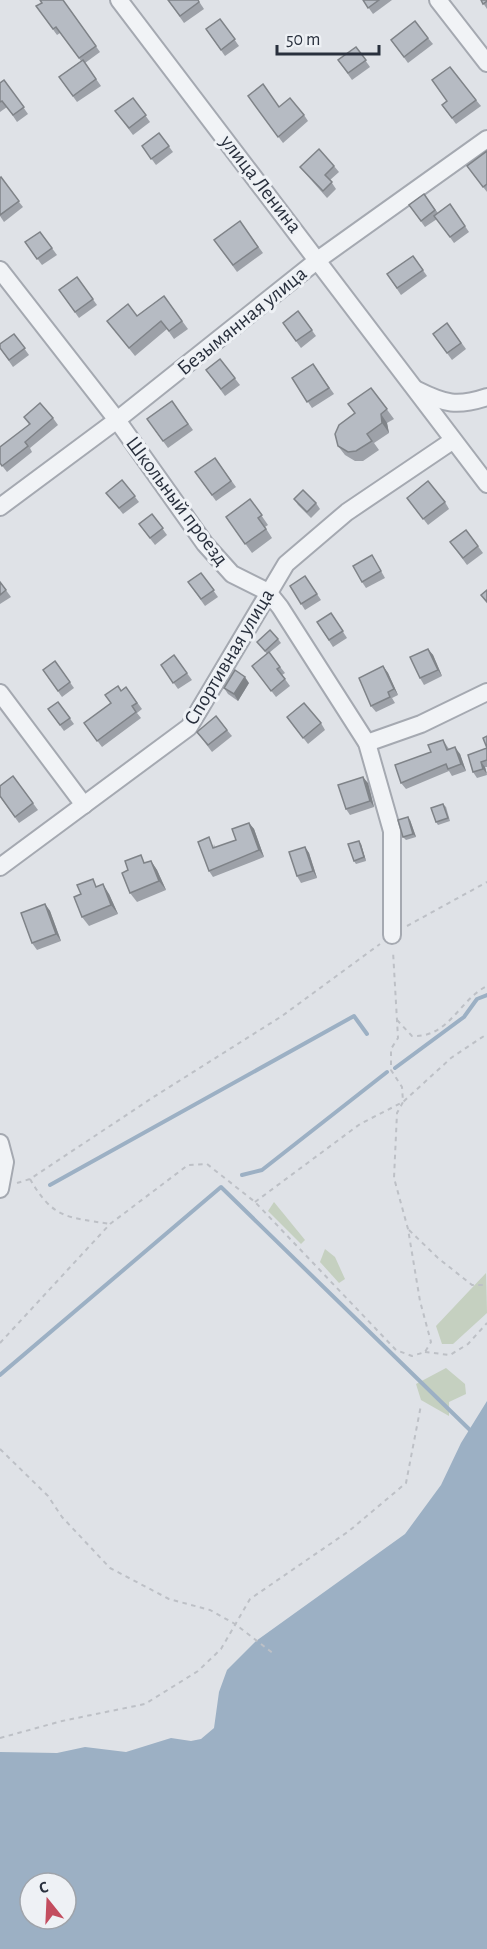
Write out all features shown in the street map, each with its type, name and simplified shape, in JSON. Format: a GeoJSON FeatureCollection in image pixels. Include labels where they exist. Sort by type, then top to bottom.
{"type":"FeatureCollection","features":[{"type":"Feature","properties":{"kind":"street","name":"улица Ленина"},"geometry":{"type":"LineString","coordinates":[[119,0],[319,259],[417,390],[452,441],[487,484]]}},
{"type":"Feature","properties":{"kind":"street"},"geometry":{"type":"LineString","coordinates":[[438,0],[487,63]]}},
{"type":"Feature","properties":{"kind":"street","name":"Безымянная улица"},"geometry":{"type":"LineString","coordinates":[[0,507],[117,420],[319,259],[487,139]]}},
{"type":"Feature","properties":{"kind":"street","name":"Школьный проезд"},"geometry":{"type":"LineString","coordinates":[[0,270],[117,420],[205,544],[232,574],[268,592]]}},
{"type":"Feature","properties":{"kind":"street"},"geometry":{"type":"LineString","coordinates":[[417,390],[443,403],[468,404],[487,397]]}},
{"type":"Feature","properties":{"kind":"street","name":"Спортивная улица"},"geometry":{"type":"LineString","coordinates":[[0,867],[189,728],[286,564],[340,518],[452,441]]}},
{"type":"Feature","properties":{"kind":"street"},"geometry":{"type":"LineString","coordinates":[[268,592],[367,743],[392,831],[392,935]]}},
{"type":"Feature","properties":{"kind":"street"},"geometry":{"type":"LineString","coordinates":[[367,743],[421,724],[487,692]]}},
{"type":"Feature","properties":{"kind":"street"},"geometry":{"type":"LineString","coordinates":[[0,693],[84,806]]}},
{"type":"Feature","properties":{"kind":"street"},"geometry":{"type":"LineString","coordinates":[[0,1143],[5,1162],[0,1189]]}},
{"type":"Feature","properties":{"kind":"path"},"geometry":{"type":"LineString","coordinates":[[0,1189],[30,1179],[282,1016],[392,935],[487,882]]}},
{"type":"Feature","properties":{"kind":"path"},"geometry":{"type":"LineString","coordinates":[[392,935],[398,1038],[391,1049],[391,1070],[402,1086],[404,1102]]}},
{"type":"Feature","properties":{"kind":"path"},"geometry":{"type":"LineString","coordinates":[[396,1019],[412,1036],[426,1037],[449,1022],[476,992],[487,986]]}},
{"type":"Feature","properties":{"kind":"path"},"geometry":{"type":"LineString","coordinates":[[425,1352],[431,1342],[420,1301],[408,1229],[394,1178],[397,1113],[404,1102],[451,1058],[487,1034]]}},
{"type":"Feature","properties":{"kind":"path"},"geometry":{"type":"LineString","coordinates":[[255,1202],[360,1124],[404,1102]]}},
{"type":"Feature","properties":{"kind":"path"},"geometry":{"type":"LineString","coordinates":[[0,1342],[110,1224],[188,1165],[207,1164],[255,1202],[396,1350],[412,1356],[425,1352],[450,1355],[468,1344],[487,1323]]}},
{"type":"Feature","properties":{"kind":"path"},"geometry":{"type":"LineString","coordinates":[[30,1179],[43,1202],[67,1217],[110,1224]]}},
{"type":"Feature","properties":{"kind":"path"},"geometry":{"type":"LineString","coordinates":[[408,1229],[438,1258],[472,1285],[487,1285]]}},
{"type":"Feature","properties":{"kind":"path"},"geometry":{"type":"LineString","coordinates":[[0,1738],[62,1721],[145,1704],[198,1671],[221,1649],[250,1599],[349,1531],[406,1483],[421,1405]]}},
{"type":"Feature","properties":{"kind":"path"},"geometry":{"type":"LineString","coordinates":[[0,1449],[48,1496],[62,1517],[110,1568],[169,1599],[210,1610],[235,1624],[274,1654]]}},
{"type":"Feature","properties":{"kind":"green space"},"geometry":{"type":"Polygon","coordinates":[[[274,1202],[305,1240],[301,1244],[268,1211],[274,1202]]]}},
{"type":"Feature","properties":{"kind":"green space"},"geometry":{"type":"Polygon","coordinates":[[[325,1249],[335,1257],[345,1279],[339,1283],[320,1262],[325,1249]]]}},
{"type":"Feature","properties":{"kind":"green space"},"geometry":{"type":"Polygon","coordinates":[[[486,1273],[487,1313],[453,1344],[442,1344],[436,1326],[486,1273]]]}},
{"type":"Feature","properties":{"kind":"green space"},"geometry":{"type":"Polygon","coordinates":[[[446,1368],[465,1384],[466,1394],[449,1402],[449,1416],[421,1400],[416,1384],[446,1368]]]}},
{"type":"Feature","properties":{"kind":"water"},"geometry":{"type":"Polygon","coordinates":[[[487,1401],[487,1949],[0,1949],[0,1752],[57,1753],[85,1747],[126,1752],[171,1738],[191,1741],[201,1739],[214,1728],[219,1692],[227,1670],[256,1641],[405,1534],[441,1485],[461,1443],[487,1401]]]}},
{"type":"Feature","properties":{"kind":"building"},"geometry":{"type":"Polygon","coordinates":[[[40,0],[63,0],[96,46],[79,58],[56,27],[53,29],[36,6],[42,3],[40,0]]]}},
{"type":"Feature","properties":{"kind":"building"},"geometry":{"type":"Polygon","coordinates":[[[168,0],[198,0],[199,2],[180,16],[168,0]]]}},
{"type":"Feature","properties":{"kind":"building"},"geometry":{"type":"Polygon","coordinates":[[[363,0],[379,0],[368,8],[363,0]]]}},
{"type":"Feature","properties":{"kind":"building"},"geometry":{"type":"Polygon","coordinates":[[[220,19],[235,39],[221,50],[206,29],[220,19]]]}},
{"type":"Feature","properties":{"kind":"building"},"geometry":{"type":"Polygon","coordinates":[[[415,21],[428,38],[404,57],[391,40],[415,21]]]}},
{"type":"Feature","properties":{"kind":"building"},"geometry":{"type":"Polygon","coordinates":[[[356,47],[366,60],[348,73],[338,60],[356,47]]]}},
{"type":"Feature","properties":{"kind":"building"},"geometry":{"type":"Polygon","coordinates":[[[83,60],[96,79],[73,96],[59,77],[83,60]]]}},
{"type":"Feature","properties":{"kind":"building"},"geometry":{"type":"Polygon","coordinates":[[[450,67],[476,100],[452,118],[442,105],[447,101],[432,80],[450,67]]]}},
{"type":"Feature","properties":{"kind":"building"},"geometry":{"type":"Polygon","coordinates":[[[4,80],[24,107],[13,115],[2,101],[0,102],[0,83],[4,80]]]}},
{"type":"Feature","properties":{"kind":"building"},"geometry":{"type":"Polygon","coordinates":[[[263,84],[279,107],[290,98],[304,115],[278,137],[248,96],[263,84]]]}},
{"type":"Feature","properties":{"kind":"building"},"geometry":{"type":"Polygon","coordinates":[[[133,98],[146,115],[129,128],[115,111],[133,98]]]}},
{"type":"Feature","properties":{"kind":"building"},"geometry":{"type":"Polygon","coordinates":[[[159,133],[169,146],[151,159],[142,146],[159,133]]]}},
{"type":"Feature","properties":{"kind":"building"},"geometry":{"type":"Polygon","coordinates":[[[319,149],[334,166],[325,175],[332,182],[323,191],[300,167],[319,149]]]}},
{"type":"Feature","properties":{"kind":"building"},"geometry":{"type":"Polygon","coordinates":[[[487,151],[487,184],[483,187],[467,166],[487,151]]]}},
{"type":"Feature","properties":{"kind":"building"},"geometry":{"type":"Polygon","coordinates":[[[0,178],[19,201],[0,215],[0,178]]]}},
{"type":"Feature","properties":{"kind":"building"},"geometry":{"type":"Polygon","coordinates":[[[424,194],[435,210],[421,221],[409,205],[424,194]]]}},
{"type":"Feature","properties":{"kind":"building"},"geometry":{"type":"Polygon","coordinates":[[[450,204],[465,226],[450,237],[434,216],[450,204]]]}},
{"type":"Feature","properties":{"kind":"building"},"geometry":{"type":"Polygon","coordinates":[[[240,221],[258,247],[233,265],[214,240],[240,221]]]}},
{"type":"Feature","properties":{"kind":"building"},"geometry":{"type":"Polygon","coordinates":[[[40,232],[52,248],[37,259],[25,242],[40,232]]]}},
{"type":"Feature","properties":{"kind":"building"},"geometry":{"type":"Polygon","coordinates":[[[413,256],[423,270],[397,288],[387,274],[413,256]]]}},
{"type":"Feature","properties":{"kind":"building"},"geometry":{"type":"Polygon","coordinates":[[[77,277],[93,299],[75,312],[59,290],[77,277]]]}},
{"type":"Feature","properties":{"kind":"building"},"geometry":{"type":"Polygon","coordinates":[[[164,296],[182,321],[169,331],[161,321],[129,348],[107,321],[128,304],[137,316],[164,296]]]}},
{"type":"Feature","properties":{"kind":"building"},"geometry":{"type":"Polygon","coordinates":[[[298,311],[312,330],[296,341],[283,323],[298,311]]]}},
{"type":"Feature","properties":{"kind":"building"},"geometry":{"type":"Polygon","coordinates":[[[447,323],[461,343],[447,353],[433,334],[447,323]]]}},
{"type":"Feature","properties":{"kind":"building"},"geometry":{"type":"Polygon","coordinates":[[[14,334],[25,348],[9,360],[0,348],[0,344],[14,334]]]}},
{"type":"Feature","properties":{"kind":"building"},"geometry":{"type":"Polygon","coordinates":[[[220,359],[235,378],[221,389],[206,370],[220,359]]]}},
{"type":"Feature","properties":{"kind":"building"},"geometry":{"type":"Polygon","coordinates":[[[313,364],[329,388],[307,402],[292,378],[313,364]]]}},
{"type":"Feature","properties":{"kind":"building"},"geometry":{"type":"Polygon","coordinates":[[[371,388],[387,409],[381,414],[382,423],[367,434],[372,441],[356,451],[348,452],[338,446],[335,434],[339,425],[355,413],[348,404],[371,388]]]}},
{"type":"Feature","properties":{"kind":"building"},"geometry":{"type":"Polygon","coordinates":[[[172,401],[188,424],[163,441],[147,419],[172,401]]]}},
{"type":"Feature","properties":{"kind":"building"},"geometry":{"type":"Polygon","coordinates":[[[40,403],[53,418],[25,442],[28,446],[2,466],[0,447],[30,424],[24,417],[40,403]]]}},
{"type":"Feature","properties":{"kind":"building"},"geometry":{"type":"Polygon","coordinates":[[[215,458],[231,481],[212,495],[195,472],[215,458]]]}},
{"type":"Feature","properties":{"kind":"building"},"geometry":{"type":"Polygon","coordinates":[[[122,480],[135,496],[119,508],[106,493],[122,480]]]}},
{"type":"Feature","properties":{"kind":"building"},"geometry":{"type":"Polygon","coordinates":[[[428,481],[445,502],[423,519],[407,498],[428,481]]]}},
{"type":"Feature","properties":{"kind":"building"},"geometry":{"type":"Polygon","coordinates":[[[303,490],[316,503],[307,512],[294,499],[303,490]]]}},
{"type":"Feature","properties":{"kind":"building"},"geometry":{"type":"Polygon","coordinates":[[[250,499],[262,515],[258,518],[266,529],[245,544],[226,517],[250,499]]]}},
{"type":"Feature","properties":{"kind":"building"},"geometry":{"type":"Polygon","coordinates":[[[152,514],[163,528],[150,538],[139,524],[152,514]]]}},
{"type":"Feature","properties":{"kind":"building"},"geometry":{"type":"Polygon","coordinates":[[[466,530],[478,546],[463,558],[450,542],[466,530]]]}},
{"type":"Feature","properties":{"kind":"building"},"geometry":{"type":"Polygon","coordinates":[[[372,555],[381,571],[362,582],[353,566],[372,555]]]}},
{"type":"Feature","properties":{"kind":"building"},"geometry":{"type":"Polygon","coordinates":[[[201,573],[214,590],[201,599],[188,582],[201,573]]]}},
{"type":"Feature","properties":{"kind":"building"},"geometry":{"type":"Polygon","coordinates":[[[305,576],[317,594],[301,604],[290,586],[305,576]]]}},
{"type":"Feature","properties":{"kind":"building"},"geometry":{"type":"Polygon","coordinates":[[[0,582],[6,590],[0,595],[0,582]]]}},
{"type":"Feature","properties":{"kind":"building"},"geometry":{"type":"Polygon","coordinates":[[[487,590],[487,602],[481,595],[487,590]]]}},
{"type":"Feature","properties":{"kind":"building"},"geometry":{"type":"Polygon","coordinates":[[[331,613],[343,631],[329,640],[317,622],[331,613]]]}},
{"type":"Feature","properties":{"kind":"building"},"geometry":{"type":"Polygon","coordinates":[[[270,630],[278,639],[265,651],[257,642],[270,630]]]}},
{"type":"Feature","properties":{"kind":"building"},"geometry":{"type":"Polygon","coordinates":[[[428,649],[438,670],[420,678],[410,657],[428,649]]]}},
{"type":"Feature","properties":{"kind":"building"},"geometry":{"type":"Polygon","coordinates":[[[269,652],[280,667],[277,669],[285,679],[271,691],[252,666],[269,652]]]}},
{"type":"Feature","properties":{"kind":"building"},"geometry":{"type":"Polygon","coordinates":[[[174,655],[187,673],[173,683],[161,665],[174,655]]]}},
{"type":"Feature","properties":{"kind":"building"},"geometry":{"type":"Polygon","coordinates":[[[55,661],[70,682],[58,691],[43,670],[55,661]]]}},
{"type":"Feature","properties":{"kind":"building"},"geometry":{"type":"Polygon","coordinates":[[[383,666],[394,689],[388,692],[390,697],[371,706],[359,678],[383,666]]]}},
{"type":"Feature","properties":{"kind":"building"},"geometry":{"type":"Polygon","coordinates":[[[235,670],[245,677],[234,694],[224,688],[235,670]]]}},
{"type":"Feature","properties":{"kind":"building"},"geometry":{"type":"Polygon","coordinates":[[[118,686],[121,691],[126,687],[137,703],[132,706],[136,712],[97,741],[84,723],[111,703],[105,695],[118,686]]]}},
{"type":"Feature","properties":{"kind":"building"},"geometry":{"type":"Polygon","coordinates":[[[58,702],[70,718],[60,725],[48,709],[58,702]]]}},
{"type":"Feature","properties":{"kind":"building"},"geometry":{"type":"Polygon","coordinates":[[[304,703],[321,723],[303,738],[287,717],[304,703]]]}},
{"type":"Feature","properties":{"kind":"building"},"geometry":{"type":"Polygon","coordinates":[[[216,716],[227,730],[208,745],[197,732],[216,716]]]}},
{"type":"Feature","properties":{"kind":"building"},"geometry":{"type":"Polygon","coordinates":[[[487,736],[487,748],[483,738],[487,736]]]}},
{"type":"Feature","properties":{"kind":"building"},"geometry":{"type":"Polygon","coordinates":[[[443,740],[447,750],[455,747],[461,764],[448,769],[446,764],[401,783],[395,765],[431,752],[428,745],[443,740]]]}},
{"type":"Feature","properties":{"kind":"building"},"geometry":{"type":"Polygon","coordinates":[[[487,748],[487,760],[481,762],[483,769],[473,772],[468,755],[487,748]]]}},
{"type":"Feature","properties":{"kind":"building"},"geometry":{"type":"Polygon","coordinates":[[[13,776],[33,803],[15,817],[0,796],[0,786],[13,776]]]}},
{"type":"Feature","properties":{"kind":"building"},"geometry":{"type":"Polygon","coordinates":[[[363,777],[370,801],[346,809],[338,785],[363,777]]]}},
{"type":"Feature","properties":{"kind":"building"},"geometry":{"type":"Polygon","coordinates":[[[443,804],[448,818],[436,822],[431,808],[443,804]]]}},
{"type":"Feature","properties":{"kind":"building"},"geometry":{"type":"Polygon","coordinates":[[[408,817],[413,834],[403,837],[398,820],[408,817]]]}},
{"type":"Feature","properties":{"kind":"building"},"geometry":{"type":"Polygon","coordinates":[[[249,823],[259,850],[209,871],[198,842],[209,837],[213,848],[236,840],[232,829],[249,823]]]}},
{"type":"Feature","properties":{"kind":"building"},"geometry":{"type":"Polygon","coordinates":[[[359,841],[364,857],[354,861],[348,844],[359,841]]]}},
{"type":"Feature","properties":{"kind":"building"},"geometry":{"type":"Polygon","coordinates":[[[305,847],[313,871],[297,876],[289,852],[305,847]]]}},
{"type":"Feature","properties":{"kind":"building"},"geometry":{"type":"Polygon","coordinates":[[[141,855],[144,863],[151,861],[159,881],[130,893],[122,873],[128,870],[125,861],[141,855]]]}},
{"type":"Feature","properties":{"kind":"building"},"geometry":{"type":"Polygon","coordinates":[[[93,879],[96,887],[103,884],[111,905],[82,917],[74,897],[81,894],[77,885],[93,879]]]}},
{"type":"Feature","properties":{"kind":"building"},"geometry":{"type":"Polygon","coordinates":[[[45,904],[56,934],[32,943],[21,913],[45,904]]]}},
{"type":"Feature","properties":{"kind":"waterway"},"geometry":{"type":"LineString","coordinates":[[395,1068],[464,1017],[477,999],[487,995]]}},
{"type":"Feature","properties":{"kind":"waterway"},"geometry":{"type":"LineString","coordinates":[[50,1185],[354,1016],[367,1034]]}},
{"type":"Feature","properties":{"kind":"waterway"},"geometry":{"type":"LineString","coordinates":[[242,1175],[262,1170],[387,1072]]}},
{"type":"Feature","properties":{"kind":"waterway"},"geometry":{"type":"LineString","coordinates":[[0,1375],[221,1187],[471,1431]]}}]}
